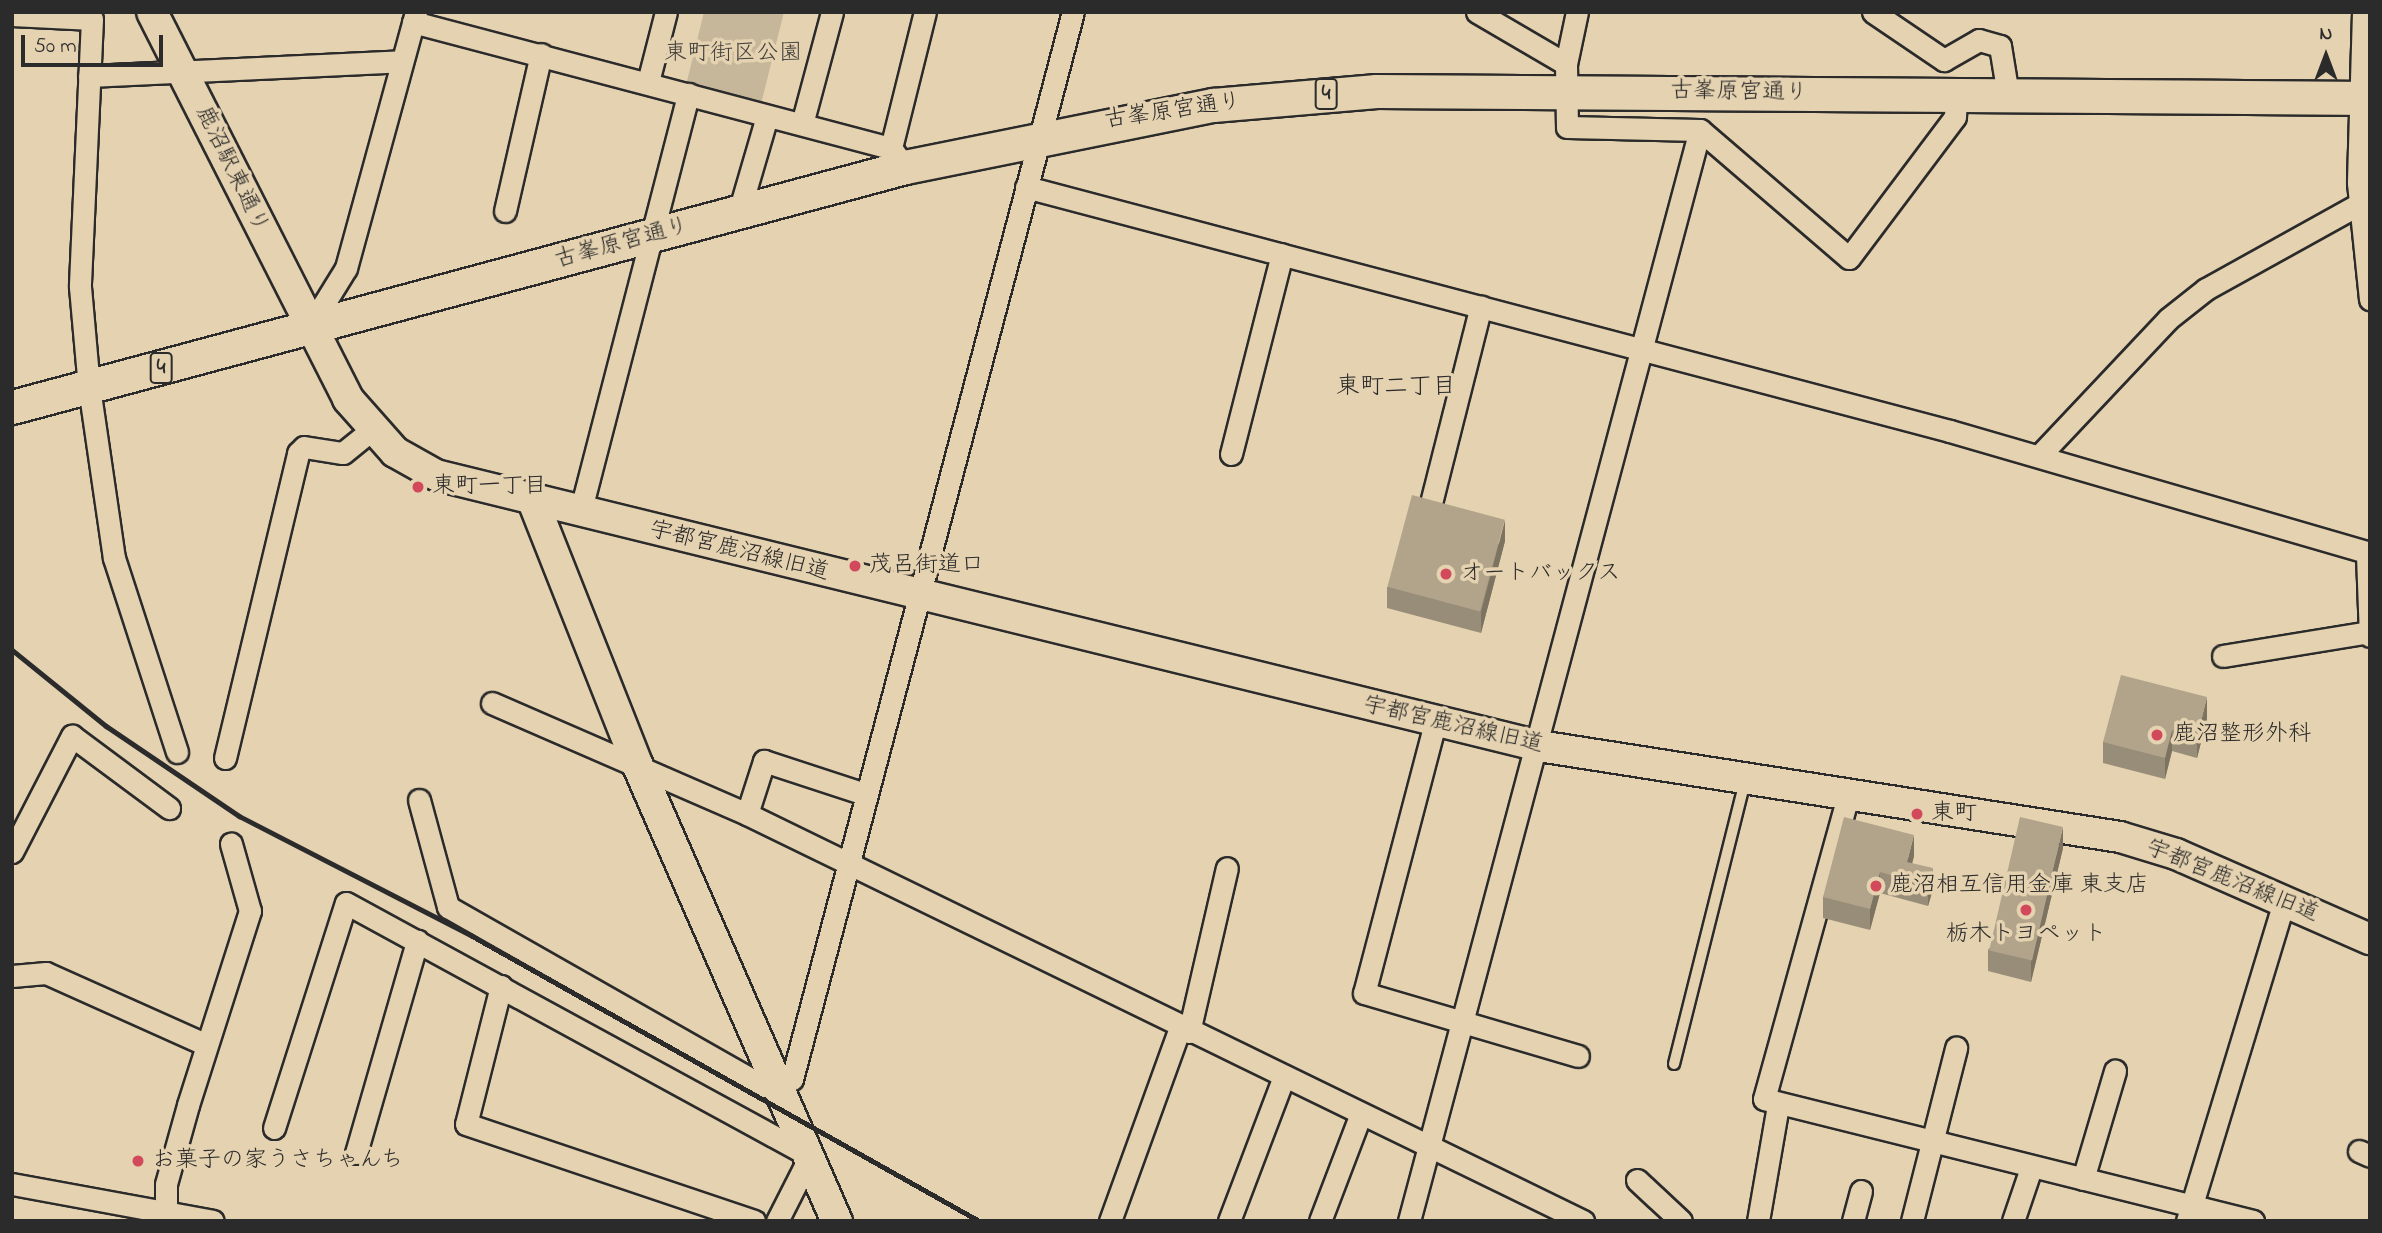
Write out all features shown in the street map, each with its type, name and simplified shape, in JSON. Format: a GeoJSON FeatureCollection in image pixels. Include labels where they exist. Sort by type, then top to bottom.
{"type":"FeatureCollection","features":[{"type":"Feature","properties":{"kind":"main road","name":"古峯原宮通り"},"geometry":{"type":"LineString","coordinates":[[12,407],[651,237],[739,212],[898,158],[1289,96],[1567,78],[1956,95],[2364,98]]}},
{"type":"Feature","properties":{"kind":"street","name":"鹿沼駅東通り"},"geometry":{"type":"LineString","coordinates":[[152,12],[310,328],[371,430]]}},
{"type":"Feature","properties":{"kind":"street"},"geometry":{"type":"LineString","coordinates":[[648,82],[666,12]]}},
{"type":"Feature","properties":{"kind":"street"},"geometry":{"type":"LineString","coordinates":[[802,124],[832,12]]}},
{"type":"Feature","properties":{"kind":"street"},"geometry":{"type":"LineString","coordinates":[[310,328],[346,268],[414,17],[802,124],[898,158],[925,12]]}},
{"type":"Feature","properties":{"kind":"street"},"geometry":{"type":"LineString","coordinates":[[419,800],[448,906],[763,1086],[792,1079],[1073,12]]}},
{"type":"Feature","properties":{"kind":"street"},"geometry":{"type":"LineString","coordinates":[[1477,12],[1567,78]]}},
{"type":"Feature","properties":{"kind":"street"},"geometry":{"type":"LineString","coordinates":[[1577,12],[1567,78],[1567,127],[1700,130],[1849,258],[1955,117],[1956,95]]}},
{"type":"Feature","properties":{"kind":"street"},"geometry":{"type":"LineString","coordinates":[[1873,12],[1944,60],[1979,40],[2000,46],[2008,95]]}},
{"type":"Feature","properties":{"kind":"street"},"geometry":{"type":"LineString","coordinates":[[2363,12],[2365,200],[2370,299]]}},
{"type":"Feature","properties":{"kind":"street"},"geometry":{"type":"LineString","coordinates":[[12,15],[92,19],[80,287],[89,387],[114,558],[177,752]]}},
{"type":"Feature","properties":{"kind":"street"},"geometry":{"type":"LineString","coordinates":[[505,211],[541,54]]}},
{"type":"Feature","properties":{"kind":"street"},"geometry":{"type":"LineString","coordinates":[[89,76],[402,61]]}},
{"type":"Feature","properties":{"kind":"street"},"geometry":{"type":"LineString","coordinates":[[580,513],[688,94]]}},
{"type":"Feature","properties":{"kind":"street"},"geometry":{"type":"LineString","coordinates":[[739,212],[767,116]]}},
{"type":"Feature","properties":{"kind":"street"},"geometry":{"type":"LineString","coordinates":[[1409,1221],[1539,746],[1700,130]]}},
{"type":"Feature","properties":{"kind":"street"},"geometry":{"type":"LineString","coordinates":[[1026,187],[1643,349],[2253,514],[2368,554],[2369,634],[2223,656]]}},
{"type":"Feature","properties":{"kind":"street"},"geometry":{"type":"LineString","coordinates":[[2039,456],[2168,319],[2206,289],[2365,200]]}},
{"type":"Feature","properties":{"kind":"street"},"geometry":{"type":"LineString","coordinates":[[1231,454],[1282,254]]}},
{"type":"Feature","properties":{"kind":"street"},"geometry":{"type":"LineString","coordinates":[[1429,511],[1481,306]]}},
{"type":"Feature","properties":{"kind":"street"},"geometry":{"type":"LineString","coordinates":[[225,758],[298,453],[304,447],[343,453],[371,430]]}},
{"type":"Feature","properties":{"kind":"street","name":"宇都宮鹿沼線旧道"},"geometry":{"type":"LineString","coordinates":[[371,430],[436,475],[580,513],[1435,723],[1539,746],[1745,781],[2061,823],[2120,837],[2176,854],[2370,939]]}},
{"type":"Feature","properties":{"kind":"street"},"geometry":{"type":"LineString","coordinates":[[533,501],[638,766],[780,1084],[837,1221]]}},
{"type":"Feature","properties":{"kind":"street"},"geometry":{"type":"LineString","coordinates":[[492,703],[747,814],[1283,1079],[1583,1221]]}},
{"type":"Feature","properties":{"kind":"street"},"geometry":{"type":"LineString","coordinates":[[1435,723],[1364,993],[1578,1056]]}},
{"type":"Feature","properties":{"kind":"street"},"geometry":{"type":"LineString","coordinates":[[12,852],[72,736],[169,808]]}},
{"type":"Feature","properties":{"kind":"street"},"geometry":{"type":"LineString","coordinates":[[747,814],[764,761],[865,794]]}},
{"type":"Feature","properties":{"kind":"street"},"geometry":{"type":"LineString","coordinates":[[1848,796],[1764,1099],[1778,1105],[2083,1179],[2191,1211],[2253,1221]]}},
{"type":"Feature","properties":{"kind":"street"},"geometry":{"type":"LineString","coordinates":[[166,1217],[166,1184],[205,1044],[250,911],[231,844]]}},
{"type":"Feature","properties":{"kind":"street"},"geometry":{"type":"LineString","coordinates":[[1110,1221],[1185,1030],[1227,868]]}},
{"type":"Feature","properties":{"kind":"street"},"geometry":{"type":"LineString","coordinates":[[2191,1211],[2284,901]]}},
{"type":"Feature","properties":{"kind":"street"},"geometry":{"type":"LineString","coordinates":[[274,1128],[346,903],[810,1156]]}},
{"type":"Feature","properties":{"kind":"street"},"geometry":{"type":"LineString","coordinates":[[356,1153],[417,941]]}},
{"type":"Feature","properties":{"kind":"street"},"geometry":{"type":"LineString","coordinates":[[12,976],[46,973],[205,1044]]}},
{"type":"Feature","properties":{"kind":"street"},"geometry":{"type":"LineString","coordinates":[[501,986],[466,1124],[754,1221]]}},
{"type":"Feature","properties":{"kind":"street"},"geometry":{"type":"LineString","coordinates":[[1912,1221],[1956,1048]]}},
{"type":"Feature","properties":{"kind":"street"},"geometry":{"type":"LineString","coordinates":[[2083,1179],[2115,1071]]}},
{"type":"Feature","properties":{"kind":"street"},"geometry":{"type":"LineString","coordinates":[[1230,1221],[1283,1079]]}},
{"type":"Feature","properties":{"kind":"street"},"geometry":{"type":"LineString","coordinates":[[1758,1221],[1778,1105]]}},
{"type":"Feature","properties":{"kind":"street"},"geometry":{"type":"LineString","coordinates":[[1320,1221],[1360,1116]]}},
{"type":"Feature","properties":{"kind":"street"},"geometry":{"type":"LineString","coordinates":[[777,1221],[810,1156]]}},
{"type":"Feature","properties":{"kind":"street"},"geometry":{"type":"LineString","coordinates":[[2013,1221],[2031,1168]]}},
{"type":"Feature","properties":{"kind":"street"},"geometry":{"type":"LineString","coordinates":[[1637,1180],[1681,1221]]}},
{"type":"Feature","properties":{"kind":"street"},"geometry":{"type":"LineString","coordinates":[[12,1184],[166,1217],[213,1221]]}},
{"type":"Feature","properties":{"kind":"street"},"geometry":{"type":"LineString","coordinates":[[1853,1221],[1861,1191]]}},
{"type":"Feature","properties":{"kind":"lane"},"geometry":{"type":"LineString","coordinates":[[1674,1064],[1745,781]]}},
{"type":"Feature","properties":{"kind":"green space","name":"東町街区公園"},"geometry":{"type":"Polygon","coordinates":[[[704,12],[784,12],[761,104],[686,85],[704,12]]]}},
{"type":"Feature","properties":{"kind":"building","name":"オートバックス"},"geometry":{"type":"Polygon","coordinates":[[[1412,495],[1505,520],[1480,612],[1387,587],[1412,495]]]}},
{"type":"Feature","properties":{"kind":"building","name":"鹿沼整形外科"},"geometry":{"type":"Polygon","coordinates":[[[2121,675],[2207,697],[2197,737],[2172,730],[2165,758],[2103,742],[2121,675]]]}},
{"type":"Feature","properties":{"kind":"building","name":"鹿沼相互信用金庫 東支店"},"geometry":{"type":"Polygon","coordinates":[[[1844,817],[1914,835],[1907,862],[1933,868],[1928,885],[1880,872],[1870,909],[1823,897],[1844,817]]]}},
{"type":"Feature","properties":{"kind":"building","name":"栃木トヨペット"},"geometry":{"type":"Polygon","coordinates":[[[2020,817],[2063,827],[2032,960],[1989,950],[2020,817]]]}},
{"type":"Feature","properties":{"kind":"railway"},"geometry":{"type":"LineString","coordinates":[[12,650],[106,726],[239,816],[472,936],[979,1221]]}},
{"type":"Feature","properties":{"kind":"place","name":"東町一丁目"},"geometry":{"type":"Point","coordinates":[418,487]}},
{"type":"Feature","properties":{"kind":"place","name":"茂呂街道口"},"geometry":{"type":"Point","coordinates":[855,566]}},
{"type":"Feature","properties":{"kind":"place","name":"オートバックス"},"geometry":{"type":"Point","coordinates":[1446,574]}},
{"type":"Feature","properties":{"kind":"place","name":"鹿沼整形外科"},"geometry":{"type":"Point","coordinates":[2157,735]}},
{"type":"Feature","properties":{"kind":"place","name":"東町"},"geometry":{"type":"Point","coordinates":[1917,814]}},
{"type":"Feature","properties":{"kind":"place","name":"鹿沼相互信用金庫 東支店"},"geometry":{"type":"Point","coordinates":[1876,886]}},
{"type":"Feature","properties":{"kind":"place","name":"栃木トヨペット"},"geometry":{"type":"Point","coordinates":[2026,910]}},
{"type":"Feature","properties":{"kind":"place","name":"お菓子の家うさちゃんち"},"geometry":{"type":"Point","coordinates":[138,1161]}},
{"type":"Feature","properties":{"kind":"district","name":"東町二丁目"},"geometry":{"type":"Point","coordinates":[1396,388]}}]}
